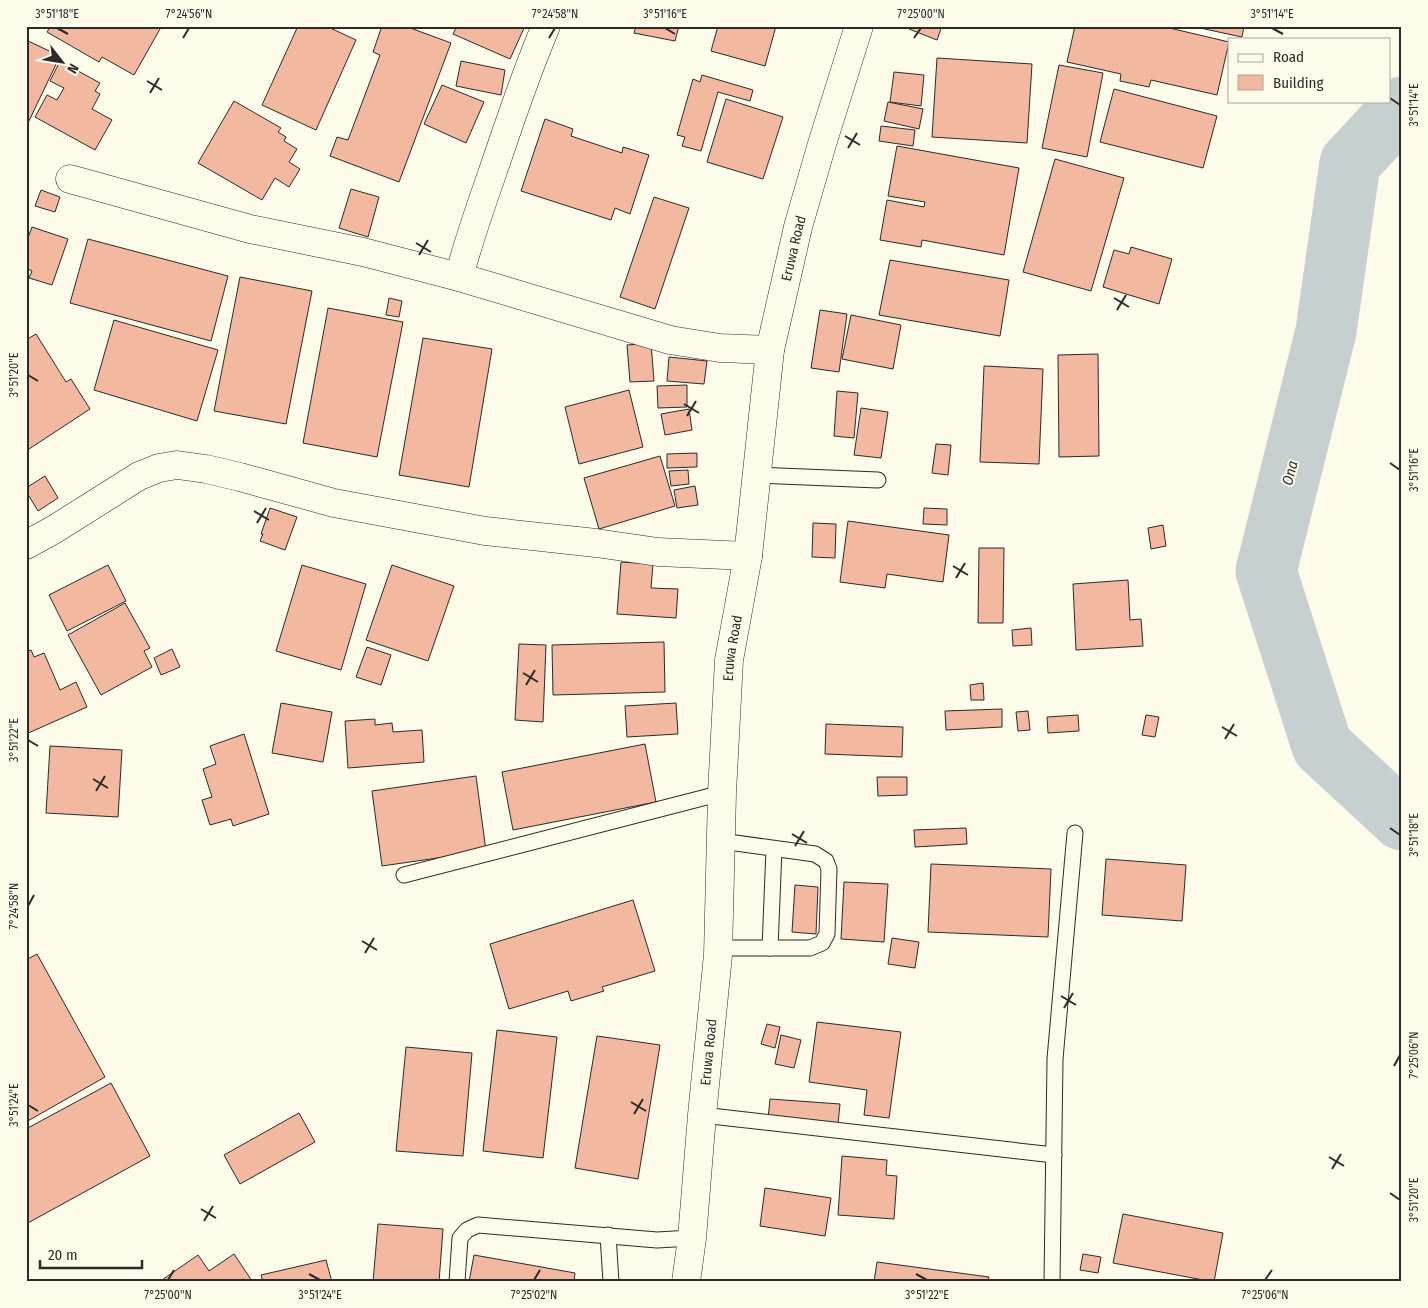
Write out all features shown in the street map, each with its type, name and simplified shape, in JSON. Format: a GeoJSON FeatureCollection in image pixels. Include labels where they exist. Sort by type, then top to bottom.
{"type":"FeatureCollection","features":[{"type":"Feature","properties":{"kind":"street"},"geometry":{"type":"LineString","coordinates":[[459,277],[468,245],[530,64],[546,26]]}},
{"type":"Feature","properties":{"kind":"street","name":"Eruwa Road"},"geometry":{"type":"LineString","coordinates":[[686,1282],[692,1238],[718,948],[722,793],[729,660],[748,556],[770,350],[798,227],[859,26]]}},
{"type":"Feature","properties":{"kind":"street"},"geometry":{"type":"LineString","coordinates":[[70,179],[250,229],[363,252],[459,277],[670,340],[720,348],[770,350]]}},
{"type":"Feature","properties":{"kind":"street"},"geometry":{"type":"LineString","coordinates":[[26,545],[56,529],[139,476],[159,468],[177,466],[206,469],[334,502],[485,531],[658,552],[748,556]]}},
{"type":"Feature","properties":{"kind":"lane"},"geometry":{"type":"LineString","coordinates":[[757,475],[878,480]]}},
{"type":"Feature","properties":{"kind":"lane"},"geometry":{"type":"LineString","coordinates":[[404,875],[722,793]]}},
{"type":"Feature","properties":{"kind":"lane"},"geometry":{"type":"LineString","coordinates":[[1052,1282],[1055,1060],[1075,832]]}},
{"type":"Feature","properties":{"kind":"lane"},"geometry":{"type":"LineString","coordinates":[[718,948],[810,948],[822,943],[827,934],[828,925],[829,869],[826,861],[815,854],[721,841]]}},
{"type":"Feature","properties":{"kind":"lane"},"geometry":{"type":"LineString","coordinates":[[770,948],[774,849]]}},
{"type":"Feature","properties":{"kind":"lane"},"geometry":{"type":"LineString","coordinates":[[702,1115],[1054,1155]]}},
{"type":"Feature","properties":{"kind":"lane"},"geometry":{"type":"LineString","coordinates":[[458,1282],[460,1238],[467,1230],[478,1225],[657,1240],[692,1238]]}},
{"type":"Feature","properties":{"kind":"lane"},"geometry":{"type":"LineString","coordinates":[[608,1235],[611,1282]]}},
{"type":"Feature","properties":{"kind":"building"},"geometry":{"type":"Polygon","coordinates":[[[51,26],[155,26],[160,29],[134,75],[102,57],[99,62],[47,32],[51,26]]]}},
{"type":"Feature","properties":{"kind":"building"},"geometry":{"type":"Polygon","coordinates":[[[298,26],[326,26],[356,40],[316,130],[262,105],[298,26]]]}},
{"type":"Feature","properties":{"kind":"building"},"geometry":{"type":"Polygon","coordinates":[[[382,26],[405,26],[451,43],[399,182],[330,156],[337,137],[348,140],[380,55],[373,52],[382,26]]]}},
{"type":"Feature","properties":{"kind":"building"},"geometry":{"type":"Polygon","coordinates":[[[457,26],[525,26],[510,59],[453,34],[457,26]]]}},
{"type":"Feature","properties":{"kind":"building"},"geometry":{"type":"Polygon","coordinates":[[[636,26],[679,26],[675,41],[634,33],[636,26]]]}},
{"type":"Feature","properties":{"kind":"building"},"geometry":{"type":"Polygon","coordinates":[[[718,26],[776,26],[765,66],[711,51],[718,26]]]}},
{"type":"Feature","properties":{"kind":"building"},"geometry":{"type":"Polygon","coordinates":[[[910,26],[942,26],[937,40],[909,29],[910,26]]]}},
{"type":"Feature","properties":{"kind":"building"},"geometry":{"type":"Polygon","coordinates":[[[1075,26],[1161,26],[1228,42],[1217,95],[1151,80],[1149,87],[1120,81],[1121,74],[1067,62],[1075,26]]]}},
{"type":"Feature","properties":{"kind":"building"},"geometry":{"type":"Polygon","coordinates":[[[1201,26],[1244,26],[1242,37],[1200,28],[1201,26]]]}},
{"type":"Feature","properties":{"kind":"building"},"geometry":{"type":"Polygon","coordinates":[[[26,40],[60,56],[27,125],[26,125],[26,40]]]}},
{"type":"Feature","properties":{"kind":"building"},"geometry":{"type":"Polygon","coordinates":[[[937,58],[1032,64],[1027,143],[932,137],[937,58]]]}},
{"type":"Feature","properties":{"kind":"building"},"geometry":{"type":"Polygon","coordinates":[[[60,61],[100,83],[95,91],[100,94],[92,109],[112,120],[95,150],[35,117],[47,95],[57,100],[64,88],[50,81],[60,61]]]}},
{"type":"Feature","properties":{"kind":"building"},"geometry":{"type":"Polygon","coordinates":[[[461,61],[505,70],[501,95],[456,86],[461,61]]]}},
{"type":"Feature","properties":{"kind":"building"},"geometry":{"type":"Polygon","coordinates":[[[1059,65],[1103,73],[1087,157],[1042,148],[1059,65]]]}},
{"type":"Feature","properties":{"kind":"building"},"geometry":{"type":"Polygon","coordinates":[[[894,72],[924,75],[921,106],[890,102],[894,72]]]}},
{"type":"Feature","properties":{"kind":"building"},"geometry":{"type":"Polygon","coordinates":[[[702,75],[753,90],[750,101],[718,92],[701,151],[682,146],[685,137],[677,135],[693,79],[700,82],[702,75]]]}},
{"type":"Feature","properties":{"kind":"building"},"geometry":{"type":"Polygon","coordinates":[[[442,85],[484,102],[466,143],[424,124],[442,85]]]}},
{"type":"Feature","properties":{"kind":"building"},"geometry":{"type":"Polygon","coordinates":[[[1114,89],[1217,116],[1203,168],[1100,142],[1114,89]]]}},
{"type":"Feature","properties":{"kind":"building"},"geometry":{"type":"Polygon","coordinates":[[[726,99],[783,117],[763,179],[707,162],[726,99]]]}},
{"type":"Feature","properties":{"kind":"building"},"geometry":{"type":"Polygon","coordinates":[[[234,101],[281,128],[278,132],[286,137],[284,141],[297,149],[289,162],[300,169],[289,187],[275,178],[262,200],[198,163],[234,101]]]}},
{"type":"Feature","properties":{"kind":"building"},"geometry":{"type":"Polygon","coordinates":[[[888,102],[923,109],[919,129],[884,121],[888,102]]]}},
{"type":"Feature","properties":{"kind":"building"},"geometry":{"type":"Polygon","coordinates":[[[545,119],[573,129],[571,136],[622,153],[623,147],[649,155],[630,214],[615,208],[611,220],[521,191],[545,119]]]}},
{"type":"Feature","properties":{"kind":"building"},"geometry":{"type":"Polygon","coordinates":[[[881,126],[915,130],[913,146],[879,141],[881,126]]]}},
{"type":"Feature","properties":{"kind":"building"},"geometry":{"type":"Polygon","coordinates":[[[897,146],[1019,168],[1004,255],[922,240],[921,247],[880,240],[887,200],[924,207],[925,202],[888,196],[897,146]]]}},
{"type":"Feature","properties":{"kind":"building"},"geometry":{"type":"Polygon","coordinates":[[[1055,159],[1124,178],[1091,291],[1023,272],[1055,159]]]}},
{"type":"Feature","properties":{"kind":"building"},"geometry":{"type":"Polygon","coordinates":[[[351,189],[379,197],[368,237],[339,228],[351,189]]]}},
{"type":"Feature","properties":{"kind":"building"},"geometry":{"type":"Polygon","coordinates":[[[41,190],[60,197],[55,212],[35,206],[41,190]]]}},
{"type":"Feature","properties":{"kind":"building"},"geometry":{"type":"Polygon","coordinates":[[[654,197],[689,208],[655,309],[620,297],[654,197]]]}},
{"type":"Feature","properties":{"kind":"building"},"geometry":{"type":"Polygon","coordinates":[[[32,227],[68,239],[52,285],[29,278],[32,271],[26,268],[28,262],[26,262],[26,243],[32,227]]]}},
{"type":"Feature","properties":{"kind":"building"},"geometry":{"type":"Polygon","coordinates":[[[88,239],[228,276],[211,341],[70,303],[88,239]]]}},
{"type":"Feature","properties":{"kind":"building"},"geometry":{"type":"Polygon","coordinates":[[[1131,247],[1172,259],[1159,304],[1103,287],[1114,250],[1129,254],[1131,247]]]}},
{"type":"Feature","properties":{"kind":"building"},"geometry":{"type":"Polygon","coordinates":[[[890,260],[1009,280],[1000,336],[879,315],[890,260]]]}},
{"type":"Feature","properties":{"kind":"building"},"geometry":{"type":"Polygon","coordinates":[[[240,277],[312,291],[286,424],[214,411],[240,277]]]}},
{"type":"Feature","properties":{"kind":"building"},"geometry":{"type":"Polygon","coordinates":[[[389,298],[402,301],[399,317],[386,315],[389,298]]]}},
{"type":"Feature","properties":{"kind":"building"},"geometry":{"type":"Polygon","coordinates":[[[328,308],[403,322],[377,457],[303,443],[328,308]]]}},
{"type":"Feature","properties":{"kind":"building"},"geometry":{"type":"Polygon","coordinates":[[[820,310],[847,314],[839,372],[811,368],[820,310]]]}},
{"type":"Feature","properties":{"kind":"building"},"geometry":{"type":"Polygon","coordinates":[[[851,315],[901,325],[893,369],[842,359],[851,315]]]}},
{"type":"Feature","properties":{"kind":"building"},"geometry":{"type":"Polygon","coordinates":[[[114,320],[218,350],[197,421],[94,390],[114,320]]]}},
{"type":"Feature","properties":{"kind":"building"},"geometry":{"type":"Polygon","coordinates":[[[36,334],[66,382],[71,379],[90,409],[26,451],[26,340],[36,334]]]}},
{"type":"Feature","properties":{"kind":"building"},"geometry":{"type":"Polygon","coordinates":[[[423,338],[492,349],[469,487],[399,475],[423,338]]]}},
{"type":"Feature","properties":{"kind":"building"},"geometry":{"type":"Polygon","coordinates":[[[651,343],[654,381],[630,382],[627,345],[651,343]]]}},
{"type":"Feature","properties":{"kind":"building"},"geometry":{"type":"Polygon","coordinates":[[[1098,354],[1099,456],[1059,457],[1058,355],[1098,354]]]}},
{"type":"Feature","properties":{"kind":"building"},"geometry":{"type":"Polygon","coordinates":[[[669,357],[707,361],[704,384],[667,381],[669,357]]]}},
{"type":"Feature","properties":{"kind":"building"},"geometry":{"type":"Polygon","coordinates":[[[984,366],[1043,369],[1039,464],[980,462],[984,366]]]}},
{"type":"Feature","properties":{"kind":"building"},"geometry":{"type":"Polygon","coordinates":[[[687,385],[687,407],[658,408],[657,386],[687,385]]]}},
{"type":"Feature","properties":{"kind":"building"},"geometry":{"type":"Polygon","coordinates":[[[629,390],[643,447],[579,464],[565,407],[629,390]]]}},
{"type":"Feature","properties":{"kind":"building"},"geometry":{"type":"Polygon","coordinates":[[[837,391],[858,393],[854,438],[834,436],[837,391]]]}},
{"type":"Feature","properties":{"kind":"building"},"geometry":{"type":"Polygon","coordinates":[[[861,408],[888,412],[881,458],[854,455],[861,408]]]}},
{"type":"Feature","properties":{"kind":"building"},"geometry":{"type":"Polygon","coordinates":[[[689,409],[692,430],[665,435],[661,414],[689,409]]]}},
{"type":"Feature","properties":{"kind":"building"},"geometry":{"type":"Polygon","coordinates":[[[936,444],[951,445],[948,475],[932,473],[936,444]]]}},
{"type":"Feature","properties":{"kind":"building"},"geometry":{"type":"Polygon","coordinates":[[[697,453],[697,467],[667,468],[667,454],[697,453]]]}},
{"type":"Feature","properties":{"kind":"building"},"geometry":{"type":"Polygon","coordinates":[[[660,456],[675,506],[599,529],[584,478],[660,456]]]}},
{"type":"Feature","properties":{"kind":"building"},"geometry":{"type":"Polygon","coordinates":[[[688,470],[689,484],[671,486],[669,471],[688,470]]]}},
{"type":"Feature","properties":{"kind":"building"},"geometry":{"type":"Polygon","coordinates":[[[45,476],[58,498],[38,511],[26,488],[45,476]]]}},
{"type":"Feature","properties":{"kind":"building"},"geometry":{"type":"Polygon","coordinates":[[[695,486],[698,505],[677,508],[674,490],[695,486]]]}},
{"type":"Feature","properties":{"kind":"building"},"geometry":{"type":"Polygon","coordinates":[[[270,508],[297,517],[285,550],[260,541],[270,508]]]}},
{"type":"Feature","properties":{"kind":"building"},"geometry":{"type":"Polygon","coordinates":[[[924,508],[947,509],[947,525],[923,524],[924,508]]]}},
{"type":"Feature","properties":{"kind":"building"},"geometry":{"type":"Polygon","coordinates":[[[848,521],[949,535],[943,582],[887,574],[885,588],[840,582],[848,521]]]}},
{"type":"Feature","properties":{"kind":"building"},"geometry":{"type":"Polygon","coordinates":[[[813,523],[836,524],[835,558],[812,557],[813,523]]]}},
{"type":"Feature","properties":{"kind":"building"},"geometry":{"type":"Polygon","coordinates":[[[1163,525],[1166,546],[1151,549],[1148,528],[1163,525]]]}},
{"type":"Feature","properties":{"kind":"building"},"geometry":{"type":"Polygon","coordinates":[[[979,548],[1004,548],[1003,623],[978,623],[979,548]]]}},
{"type":"Feature","properties":{"kind":"building"},"geometry":{"type":"Polygon","coordinates":[[[621,562],[653,564],[651,588],[678,589],[676,618],[617,614],[621,562]]]}},
{"type":"Feature","properties":{"kind":"building"},"geometry":{"type":"Polygon","coordinates":[[[108,565],[126,601],[67,631],[49,595],[108,565]]]}},
{"type":"Feature","properties":{"kind":"building"},"geometry":{"type":"Polygon","coordinates":[[[302,565],[366,584],[341,670],[276,651],[302,565]]]}},
{"type":"Feature","properties":{"kind":"building"},"geometry":{"type":"Polygon","coordinates":[[[392,565],[454,586],[428,661],[366,640],[392,565]]]}},
{"type":"Feature","properties":{"kind":"building"},"geometry":{"type":"Polygon","coordinates":[[[1128,580],[1130,620],[1141,619],[1143,646],[1076,650],[1073,584],[1128,580]]]}},
{"type":"Feature","properties":{"kind":"building"},"geometry":{"type":"Polygon","coordinates":[[[125,603],[150,648],[144,651],[152,667],[101,695],[68,635],[125,603]]]}},
{"type":"Feature","properties":{"kind":"building"},"geometry":{"type":"Polygon","coordinates":[[[1031,628],[1032,645],[1013,646],[1012,630],[1031,628]]]}},
{"type":"Feature","properties":{"kind":"building"},"geometry":{"type":"Polygon","coordinates":[[[664,642],[665,692],[553,695],[552,645],[664,642]]]}},
{"type":"Feature","properties":{"kind":"building"},"geometry":{"type":"Polygon","coordinates":[[[519,644],[546,645],[543,722],[515,720],[519,644]]]}},
{"type":"Feature","properties":{"kind":"building"},"geometry":{"type":"Polygon","coordinates":[[[367,647],[391,655],[381,685],[356,677],[367,647]]]}},
{"type":"Feature","properties":{"kind":"building"},"geometry":{"type":"Polygon","coordinates":[[[172,649],[180,667],[161,675],[154,658],[172,649]]]}},
{"type":"Feature","properties":{"kind":"building"},"geometry":{"type":"Polygon","coordinates":[[[31,650],[34,657],[44,653],[60,690],[76,682],[87,707],[26,734],[26,652],[31,650]]]}},
{"type":"Feature","properties":{"kind":"building"},"geometry":{"type":"Polygon","coordinates":[[[983,683],[984,700],[971,700],[970,685],[983,683]]]}},
{"type":"Feature","properties":{"kind":"building"},"geometry":{"type":"Polygon","coordinates":[[[281,703],[332,712],[323,762],[272,753],[281,703]]]}},
{"type":"Feature","properties":{"kind":"building"},"geometry":{"type":"Polygon","coordinates":[[[676,703],[678,734],[627,737],[625,706],[676,703]]]}},
{"type":"Feature","properties":{"kind":"building"},"geometry":{"type":"Polygon","coordinates":[[[1002,709],[1002,727],[946,730],[945,711],[1002,709]]]}},
{"type":"Feature","properties":{"kind":"building"},"geometry":{"type":"Polygon","coordinates":[[[1028,711],[1030,730],[1018,731],[1016,712],[1028,711]]]}},
{"type":"Feature","properties":{"kind":"building"},"geometry":{"type":"Polygon","coordinates":[[[1078,715],[1079,731],[1048,733],[1047,717],[1078,715]]]}},
{"type":"Feature","properties":{"kind":"building"},"geometry":{"type":"Polygon","coordinates":[[[1146,715],[1159,717],[1155,737],[1142,735],[1146,715]]]}},
{"type":"Feature","properties":{"kind":"building"},"geometry":{"type":"Polygon","coordinates":[[[375,719],[375,725],[392,723],[393,732],[422,730],[424,762],[348,768],[345,721],[375,719]]]}},
{"type":"Feature","properties":{"kind":"building"},"geometry":{"type":"Polygon","coordinates":[[[826,724],[903,727],[902,757],[825,754],[826,724]]]}},
{"type":"Feature","properties":{"kind":"building"},"geometry":{"type":"Polygon","coordinates":[[[244,734],[269,814],[233,826],[231,819],[210,825],[202,800],[212,797],[203,769],[216,764],[210,746],[244,734]]]}},
{"type":"Feature","properties":{"kind":"building"},"geometry":{"type":"Polygon","coordinates":[[[645,744],[656,802],[513,830],[502,772],[645,744]]]}},
{"type":"Feature","properties":{"kind":"building"},"geometry":{"type":"Polygon","coordinates":[[[50,746],[122,750],[118,817],[46,813],[50,746]]]}},
{"type":"Feature","properties":{"kind":"building"},"geometry":{"type":"Polygon","coordinates":[[[476,776],[486,851],[382,866],[372,791],[476,776]]]}},
{"type":"Feature","properties":{"kind":"building"},"geometry":{"type":"Polygon","coordinates":[[[877,777],[907,777],[907,795],[878,796],[877,777]]]}},
{"type":"Feature","properties":{"kind":"building"},"geometry":{"type":"Polygon","coordinates":[[[966,828],[967,844],[915,847],[914,830],[966,828]]]}},
{"type":"Feature","properties":{"kind":"building"},"geometry":{"type":"Polygon","coordinates":[[[1106,859],[1186,865],[1182,921],[1102,915],[1106,859]]]}},
{"type":"Feature","properties":{"kind":"building"},"geometry":{"type":"Polygon","coordinates":[[[931,864],[1051,869],[1048,937],[928,932],[931,864]]]}},
{"type":"Feature","properties":{"kind":"building"},"geometry":{"type":"Polygon","coordinates":[[[844,882],[888,884],[884,942],[841,939],[844,882]]]}},
{"type":"Feature","properties":{"kind":"building"},"geometry":{"type":"Polygon","coordinates":[[[795,885],[818,887],[816,934],[792,932],[795,885]]]}},
{"type":"Feature","properties":{"kind":"building"},"geometry":{"type":"Polygon","coordinates":[[[633,900],[655,971],[602,987],[604,991],[571,1001],[568,991],[509,1009],[490,944],[633,900]]]}},
{"type":"Feature","properties":{"kind":"building"},"geometry":{"type":"Polygon","coordinates":[[[892,938],[919,942],[915,968],[888,964],[892,938]]]}},
{"type":"Feature","properties":{"kind":"building"},"geometry":{"type":"Polygon","coordinates":[[[37,954],[105,1077],[26,1122],[26,960],[37,954]]]}},
{"type":"Feature","properties":{"kind":"building"},"geometry":{"type":"Polygon","coordinates":[[[817,1022],[901,1032],[889,1118],[864,1115],[867,1090],[809,1082],[817,1022]]]}},
{"type":"Feature","properties":{"kind":"building"},"geometry":{"type":"Polygon","coordinates":[[[767,1024],[780,1027],[775,1048],[761,1044],[767,1024]]]}},
{"type":"Feature","properties":{"kind":"building"},"geometry":{"type":"Polygon","coordinates":[[[497,1030],[557,1037],[543,1158],[483,1151],[497,1030]]]}},
{"type":"Feature","properties":{"kind":"building"},"geometry":{"type":"Polygon","coordinates":[[[781,1035],[801,1040],[794,1068],[775,1064],[781,1035]]]}},
{"type":"Feature","properties":{"kind":"building"},"geometry":{"type":"Polygon","coordinates":[[[597,1036],[660,1045],[638,1179],[575,1168],[597,1036]]]}},
{"type":"Feature","properties":{"kind":"building"},"geometry":{"type":"Polygon","coordinates":[[[406,1047],[472,1053],[463,1156],[396,1151],[406,1047]]]}},
{"type":"Feature","properties":{"kind":"building"},"geometry":{"type":"Polygon","coordinates":[[[111,1083],[150,1156],[26,1224],[26,1129],[111,1083]]]}},
{"type":"Feature","properties":{"kind":"building"},"geometry":{"type":"Polygon","coordinates":[[[770,1099],[840,1104],[838,1124],[768,1119],[770,1099]]]}},
{"type":"Feature","properties":{"kind":"building"},"geometry":{"type":"Polygon","coordinates":[[[299,1113],[315,1142],[240,1184],[224,1155],[299,1113]]]}},
{"type":"Feature","properties":{"kind":"building"},"geometry":{"type":"Polygon","coordinates":[[[842,1156],[887,1160],[886,1175],[897,1176],[894,1219],[838,1215],[842,1156]]]}},
{"type":"Feature","properties":{"kind":"building"},"geometry":{"type":"Polygon","coordinates":[[[765,1188],[831,1198],[825,1236],[760,1226],[765,1188]]]}},
{"type":"Feature","properties":{"kind":"building"},"geometry":{"type":"Polygon","coordinates":[[[1123,1214],[1223,1233],[1214,1282],[1113,1263],[1123,1214]]]}},
{"type":"Feature","properties":{"kind":"building"},"geometry":{"type":"Polygon","coordinates":[[[378,1224],[443,1229],[439,1282],[373,1282],[378,1224]]]}},
{"type":"Feature","properties":{"kind":"building"},"geometry":{"type":"Polygon","coordinates":[[[234,1254],[252,1281],[159,1282],[198,1255],[209,1271],[234,1254]]]}},
{"type":"Feature","properties":{"kind":"building"},"geometry":{"type":"Polygon","coordinates":[[[1083,1254],[1101,1257],[1098,1273],[1080,1270],[1083,1254]]]}},
{"type":"Feature","properties":{"kind":"building"},"geometry":{"type":"Polygon","coordinates":[[[474,1255],[575,1273],[574,1282],[469,1282],[474,1255]]]}},
{"type":"Feature","properties":{"kind":"building"},"geometry":{"type":"Polygon","coordinates":[[[326,1260],[332,1282],[263,1282],[261,1275],[326,1260]]]}},
{"type":"Feature","properties":{"kind":"building"},"geometry":{"type":"Polygon","coordinates":[[[877,1262],[989,1277],[988,1282],[874,1282],[877,1262]]]}},
{"type":"Feature","properties":{"kind":"waterway","name":"Ona"},"geometry":{"type":"LineString","coordinates":[[1402,107],[1350,163],[1326,331],[1266,571],[1322,746],[1402,820]]}}]}
